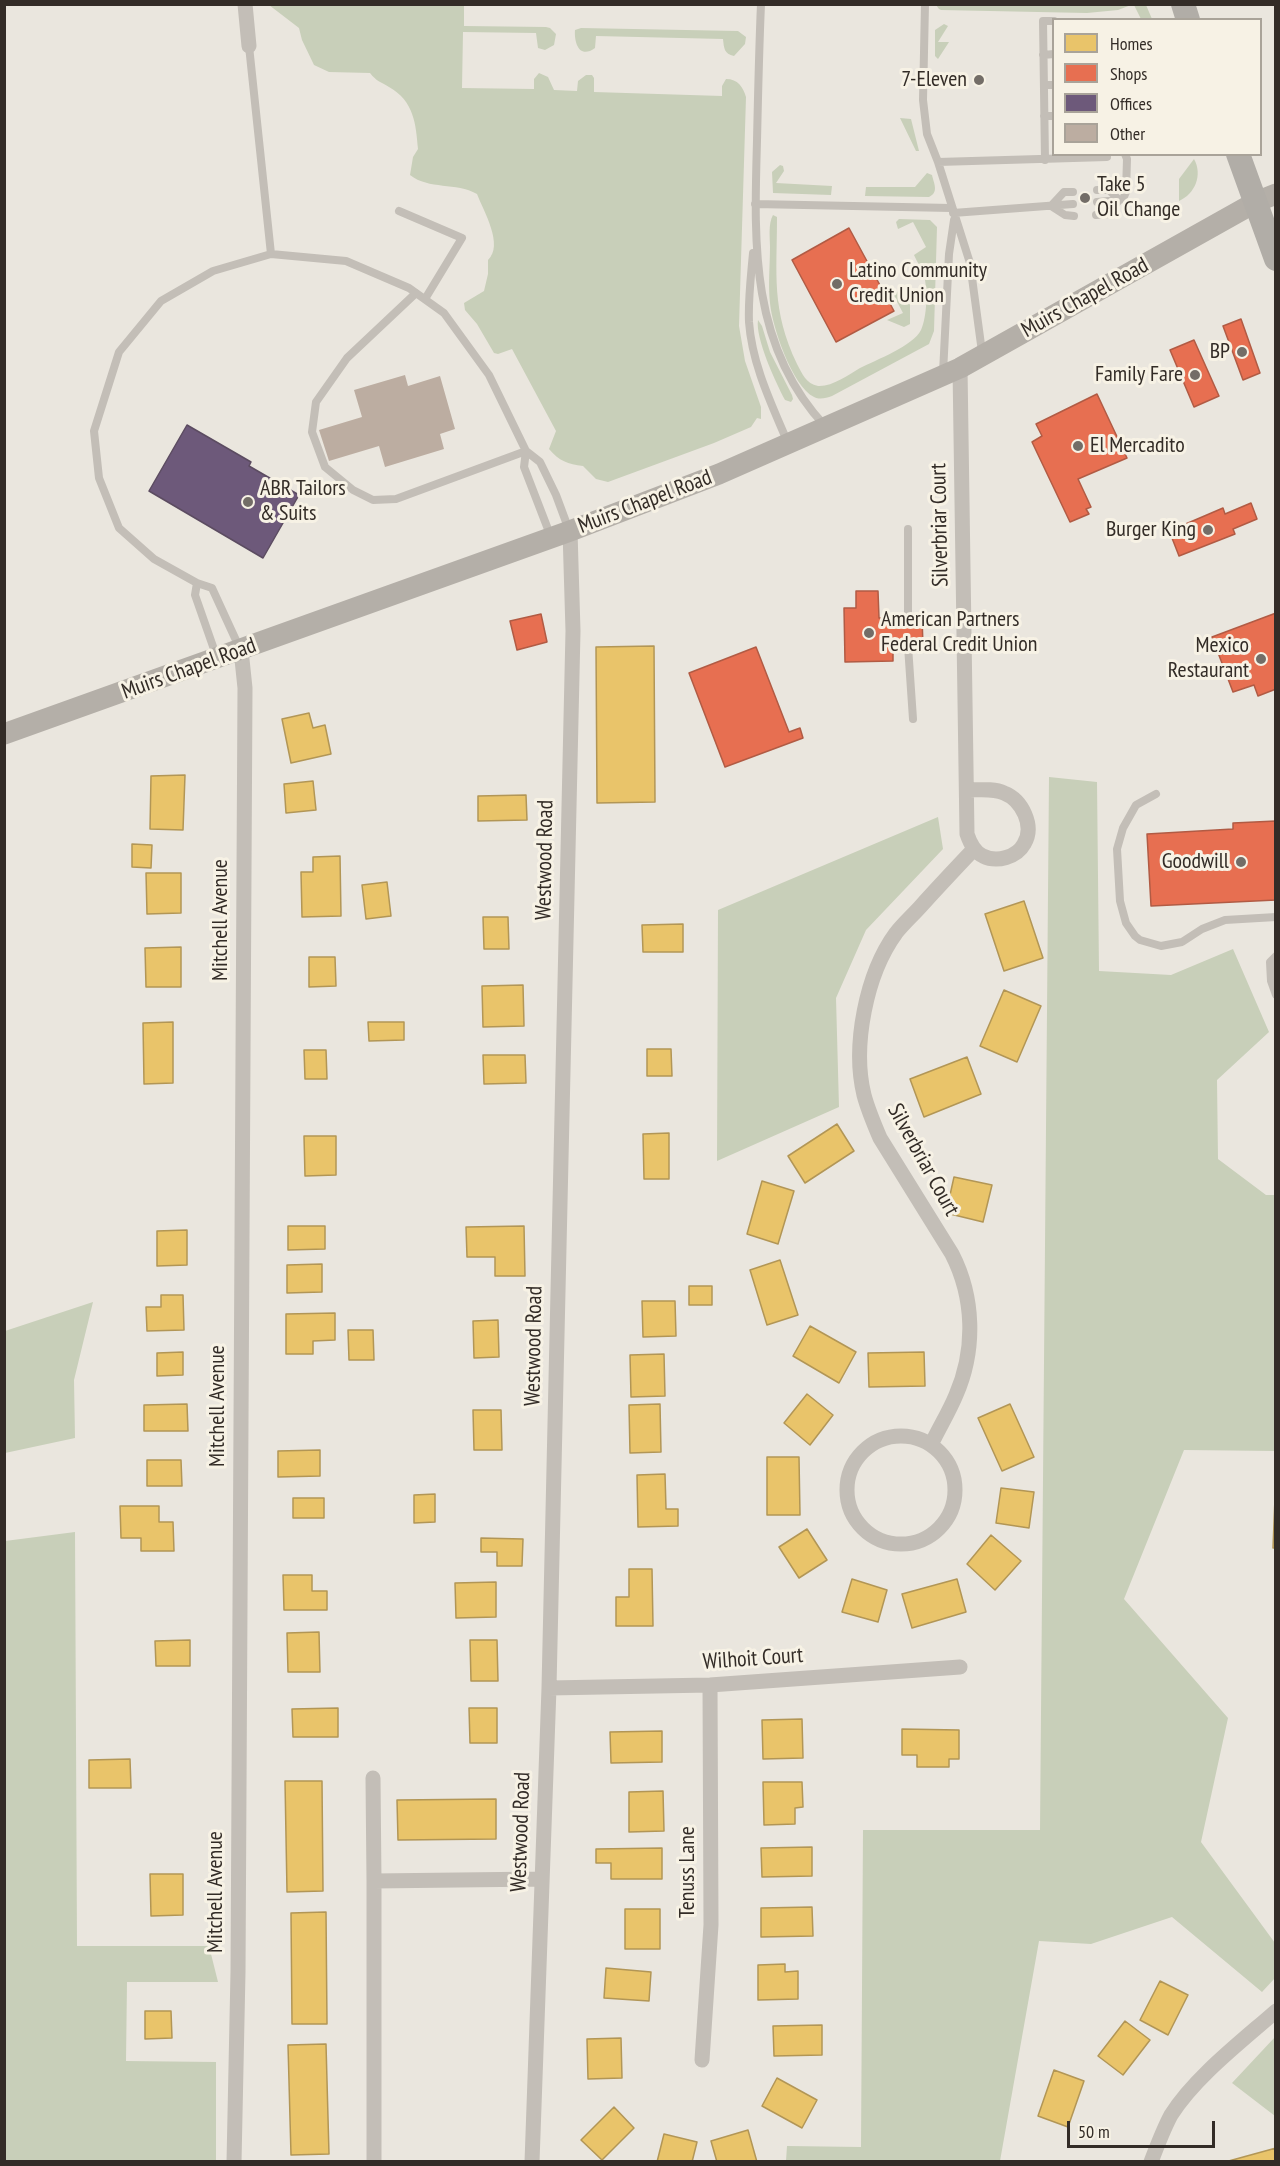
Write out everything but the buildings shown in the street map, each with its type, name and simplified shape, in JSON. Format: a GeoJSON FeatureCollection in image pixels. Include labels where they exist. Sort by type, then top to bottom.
{"type":"FeatureCollection","features":[{"type":"Feature","properties":{"kind":"main road"},"geometry":{"type":"LineString","coordinates":[[1239,156],[1266,198],[1275,259]]}},
{"type":"Feature","properties":{"kind":"main road","name":"Muirs Chapel Road"},"geometry":{"type":"LineString","coordinates":[[4,734],[561,535],[722,473],[952,372],[1266,198]]}},
{"type":"Feature","properties":{"kind":"street"},"geometry":{"type":"LineString","coordinates":[[245,4],[249,46]]}},
{"type":"Feature","properties":{"kind":"street","name":"Silverbriar Court"},"geometry":{"type":"LineString","coordinates":[[931,1445],[957,1394],[966,1364],[970,1329],[968,1295],[962,1274],[952,1254],[880,1138],[871,1118],[864,1094],[861,1041],[864,1005],[870,984],[884,953],[896,933],[974,849],[967,834],[952,372]]}},
{"type":"Feature","properties":{"kind":"street","name":"Westwood Road"},"geometry":{"type":"LineString","coordinates":[[532,2162],[549,1688],[573,631],[561,535]]}},
{"type":"Feature","properties":{"kind":"street","name":"Mitchell Avenue"},"geometry":{"type":"LineString","coordinates":[[234,2162],[238,1960],[245,687],[241,650]]}},
{"type":"Feature","properties":{"kind":"street"},"geometry":{"type":"LineString","coordinates":[[967,790],[1004,792],[1023,809],[1028,822],[1028,834],[1024,845],[1014,854],[1003,859],[992,859],[974,849]]}},
{"type":"Feature","properties":{"kind":"street"},"geometry":{"type":"LineString","coordinates":[[908,1436],[931,1445],[948,1462],[955,1486],[951,1510],[946,1521],[928,1538],[904,1545],[880,1541],[870,1535],[854,1517],[847,1494],[849,1476],[856,1460],[873,1443],[890,1437],[908,1436]]}},
{"type":"Feature","properties":{"kind":"street","name":"Wilhoit Court"},"geometry":{"type":"LineString","coordinates":[[549,1688],[710,1685],[960,1667]]}},
{"type":"Feature","properties":{"kind":"street","name":"Tenuss Lane"},"geometry":{"type":"LineString","coordinates":[[702,2060],[711,1925],[710,1685]]}},
{"type":"Feature","properties":{"kind":"street"},"geometry":{"type":"LineString","coordinates":[[373,1778],[374,2162]]}},
{"type":"Feature","properties":{"kind":"street"},"geometry":{"type":"LineString","coordinates":[[374,1881],[542,1879]]}},
{"type":"Feature","properties":{"kind":"street"},"geometry":{"type":"LineString","coordinates":[[1151,2162],[1172,2115],[1198,2082],[1275,2011]]}},
{"type":"Feature","properties":{"kind":"lane"},"geometry":{"type":"LineString","coordinates":[[761,4],[755,233],[749,322],[760,376],[788,443]]}},
{"type":"Feature","properties":{"kind":"lane"},"geometry":{"type":"LineString","coordinates":[[925,4],[923,100],[927,134],[970,263],[982,355]]}},
{"type":"Feature","properties":{"kind":"lane"},"geometry":{"type":"LineString","coordinates":[[1045,160],[1043,21],[1052,21]]}},
{"type":"Feature","properties":{"kind":"lane"},"geometry":{"type":"LineString","coordinates":[[249,46],[271,254]]}},
{"type":"Feature","properties":{"kind":"lane"},"geometry":{"type":"LineString","coordinates":[[1043,55],[1052,54]]}},
{"type":"Feature","properties":{"kind":"lane"},"geometry":{"type":"LineString","coordinates":[[1044,85],[1052,85]]}},
{"type":"Feature","properties":{"kind":"lane"},"geometry":{"type":"LineString","coordinates":[[1044,116],[1052,116]]}},
{"type":"Feature","properties":{"kind":"lane"},"geometry":{"type":"LineString","coordinates":[[938,162],[1045,160],[1107,156]]}},
{"type":"Feature","properties":{"kind":"lane"},"geometry":{"type":"LineString","coordinates":[[1096,215],[1108,214],[1119,200],[1123,199],[1126,192],[1126,156]]}},
{"type":"Feature","properties":{"kind":"lane"},"geometry":{"type":"LineString","coordinates":[[1096,190],[1109,190],[1119,200]]}},
{"type":"Feature","properties":{"kind":"lane"},"geometry":{"type":"LineString","coordinates":[[1051,206],[1064,192],[1074,192]]}},
{"type":"Feature","properties":{"kind":"lane"},"geometry":{"type":"LineString","coordinates":[[1097,202],[1119,200]]}},
{"type":"Feature","properties":{"kind":"lane"},"geometry":{"type":"LineString","coordinates":[[756,204],[953,213],[1073,204]]}},
{"type":"Feature","properties":{"kind":"lane"},"geometry":{"type":"LineString","coordinates":[[1051,206],[1065,215],[1074,216]]}},
{"type":"Feature","properties":{"kind":"lane"},"geometry":{"type":"LineString","coordinates":[[399,211],[462,238],[425,299]]}},
{"type":"Feature","properties":{"kind":"lane"},"geometry":{"type":"LineString","coordinates":[[952,372],[949,254],[953,213]]}},
{"type":"Feature","properties":{"kind":"lane"},"geometry":{"type":"LineString","coordinates":[[755,233],[761,289],[773,339],[793,383],[826,427]]}},
{"type":"Feature","properties":{"kind":"lane"},"geometry":{"type":"LineString","coordinates":[[241,650],[212,588],[197,583],[154,559],[119,528],[99,478],[94,431],[119,352],[161,301],[213,271],[271,254],[346,261],[409,288],[444,313],[489,375],[526,451],[540,462],[556,495],[561,535]]}},
{"type":"Feature","properties":{"kind":"lane"},"geometry":{"type":"LineString","coordinates":[[416,293],[347,358],[316,402],[312,432],[325,467],[353,490],[373,500],[396,499],[526,451]]}},
{"type":"Feature","properties":{"kind":"lane"},"geometry":{"type":"LineString","coordinates":[[526,451],[524,467],[561,535]]}},
{"type":"Feature","properties":{"kind":"lane"},"geometry":{"type":"LineString","coordinates":[[908,529],[908,617]]}},
{"type":"Feature","properties":{"kind":"lane"},"geometry":{"type":"LineString","coordinates":[[197,583],[195,595],[217,658]]}},
{"type":"Feature","properties":{"kind":"lane"},"geometry":{"type":"LineString","coordinates":[[908,646],[913,719]]}},
{"type":"Feature","properties":{"kind":"lane"},"geometry":{"type":"LineString","coordinates":[[1156,795],[1136,805],[1122,828],[1117,849],[1120,901],[1126,924],[1135,936],[1161,946],[1182,942],[1202,929],[1225,920],[1275,917]]}},
{"type":"Feature","properties":{"kind":"lane"},"geometry":{"type":"LineString","coordinates":[[1275,956],[1270,962],[1271,981],[1275,995]]}},
{"type":"Feature","properties":{"kind":"green space"},"geometry":{"type":"Polygon","coordinates":[[[269,5],[464,5],[464,26],[546,27],[556,34],[554,45],[545,50],[538,48],[536,33],[463,32],[462,88],[534,89],[534,79],[539,73],[548,77],[554,90],[577,91],[578,81],[586,75],[592,75],[594,92],[722,96],[722,86],[726,79],[737,82],[746,97],[739,326],[745,361],[761,407],[761,419],[757,418],[751,427],[714,443],[608,482],[596,479],[583,466],[568,463],[556,456],[549,449],[556,431],[512,349],[498,354],[494,353],[477,324],[465,310],[464,303],[484,291],[488,260],[494,246],[491,228],[477,194],[460,188],[426,183],[410,175],[413,157],[418,149],[415,122],[404,99],[370,73],[329,72],[314,65],[299,28],[269,5]]]}},
{"type":"Feature","properties":{"kind":"green space"},"geometry":{"type":"Polygon","coordinates":[[[936,5],[1131,5],[1118,10],[1087,13],[941,10],[936,5]]]}},
{"type":"Feature","properties":{"kind":"green space"},"geometry":{"type":"Polygon","coordinates":[[[1134,5],[1146,5],[1152,18],[1140,18],[1134,5]]]}},
{"type":"Feature","properties":{"kind":"green space"},"geometry":{"type":"Polygon","coordinates":[[[944,24],[948,26],[938,42],[949,42],[938,59],[935,56],[935,30],[944,24]]]}},
{"type":"Feature","properties":{"kind":"green space"},"geometry":{"type":"Polygon","coordinates":[[[581,28],[738,31],[746,37],[745,44],[734,56],[726,52],[723,39],[596,36],[595,48],[585,52],[579,48],[576,40],[575,30],[581,28]]]}},
{"type":"Feature","properties":{"kind":"green space"},"geometry":{"type":"Polygon","coordinates":[[[900,118],[911,119],[919,151],[916,151],[900,118]]]}},
{"type":"Feature","properties":{"kind":"green space"},"geometry":{"type":"Polygon","coordinates":[[[1194,159],[1198,171],[1196,183],[1189,194],[1179,201],[1179,179],[1194,159]]]}},
{"type":"Feature","properties":{"kind":"green space"},"geometry":{"type":"Polygon","coordinates":[[[780,165],[783,166],[784,171],[776,183],[832,186],[831,195],[773,193],[772,172],[780,165]]]}},
{"type":"Feature","properties":{"kind":"green space"},"geometry":{"type":"Polygon","coordinates":[[[927,173],[932,175],[935,188],[934,193],[929,197],[865,196],[866,187],[915,187],[927,173]]]}},
{"type":"Feature","properties":{"kind":"green space"},"geometry":{"type":"Polygon","coordinates":[[[773,215],[777,217],[776,274],[779,309],[797,364],[810,383],[823,386],[840,380],[902,347],[917,336],[921,330],[926,311],[926,289],[923,273],[914,255],[926,247],[913,222],[898,229],[896,222],[899,219],[930,220],[937,227],[934,331],[929,344],[832,396],[818,398],[806,391],[784,354],[770,303],[770,222],[773,215]]]}},
{"type":"Feature","properties":{"kind":"green space"},"geometry":{"type":"Polygon","coordinates":[[[905,288],[910,291],[910,324],[904,327],[887,320],[903,313],[893,294],[905,288]]]}},
{"type":"Feature","properties":{"kind":"green space"},"geometry":{"type":"Polygon","coordinates":[[[758,320],[770,352],[792,395],[791,402],[785,400],[767,360],[760,338],[758,320]]]}},
{"type":"Feature","properties":{"kind":"green space"},"geometry":{"type":"Polygon","coordinates":[[[1049,777],[1097,782],[1099,971],[1171,975],[1233,949],[1269,1032],[1217,1080],[1218,1159],[1266,1195],[1275,1195],[1275,1451],[1184,1450],[1124,1599],[1228,1718],[1201,1842],[1275,1943],[1275,1978],[1262,1992],[1172,1917],[1091,1944],[1039,1941],[1000,2161],[786,2161],[787,2146],[861,2147],[863,1830],[1040,1830],[1049,777]]]}},
{"type":"Feature","properties":{"kind":"green space"},"geometry":{"type":"Polygon","coordinates":[[[938,817],[943,849],[866,930],[836,998],[839,1107],[717,1161],[718,910],[938,817]]]}},
{"type":"Feature","properties":{"kind":"green space"},"geometry":{"type":"Polygon","coordinates":[[[93,1302],[74,1380],[75,1438],[5,1453],[5,1331],[93,1302]]]}},
{"type":"Feature","properties":{"kind":"green space"},"geometry":{"type":"Polygon","coordinates":[[[75,1532],[77,1946],[209,1946],[218,1982],[127,1982],[126,2061],[216,2062],[216,2161],[5,2161],[5,1541],[75,1532]]]}},
{"type":"Feature","properties":{"kind":"green space"},"geometry":{"type":"Polygon","coordinates":[[[1275,2037],[1275,2116],[1232,2083],[1275,2037]]]}},
{"type":"Feature","properties":{"kind":"place","name":"7-Eleven"},"geometry":{"type":"Point","coordinates":[979,80]}},
{"type":"Feature","properties":{"kind":"place","name":"Take 5 Oil Change"},"geometry":{"type":"Point","coordinates":[1085,198]}},
{"type":"Feature","properties":{"kind":"place","name":"Latino Community Credit Union"},"geometry":{"type":"Point","coordinates":[837,284]}},
{"type":"Feature","properties":{"kind":"place","name":"BP"},"geometry":{"type":"Point","coordinates":[1242,352]}},
{"type":"Feature","properties":{"kind":"place","name":"Family Fare"},"geometry":{"type":"Point","coordinates":[1195,375]}},
{"type":"Feature","properties":{"kind":"place","name":"El Mercadito"},"geometry":{"type":"Point","coordinates":[1078,446]}},
{"type":"Feature","properties":{"kind":"place","name":"ABR Tailors & Suits"},"geometry":{"type":"Point","coordinates":[248,502]}},
{"type":"Feature","properties":{"kind":"place","name":"Burger King"},"geometry":{"type":"Point","coordinates":[1208,530]}},
{"type":"Feature","properties":{"kind":"place","name":"American Partners Federal Credit Union"},"geometry":{"type":"Point","coordinates":[869,633]}},
{"type":"Feature","properties":{"kind":"place","name":"Mexico Restaurant"},"geometry":{"type":"Point","coordinates":[1261,659]}},
{"type":"Feature","properties":{"kind":"place","name":"Goodwill"},"geometry":{"type":"Point","coordinates":[1241,862]}}]}
